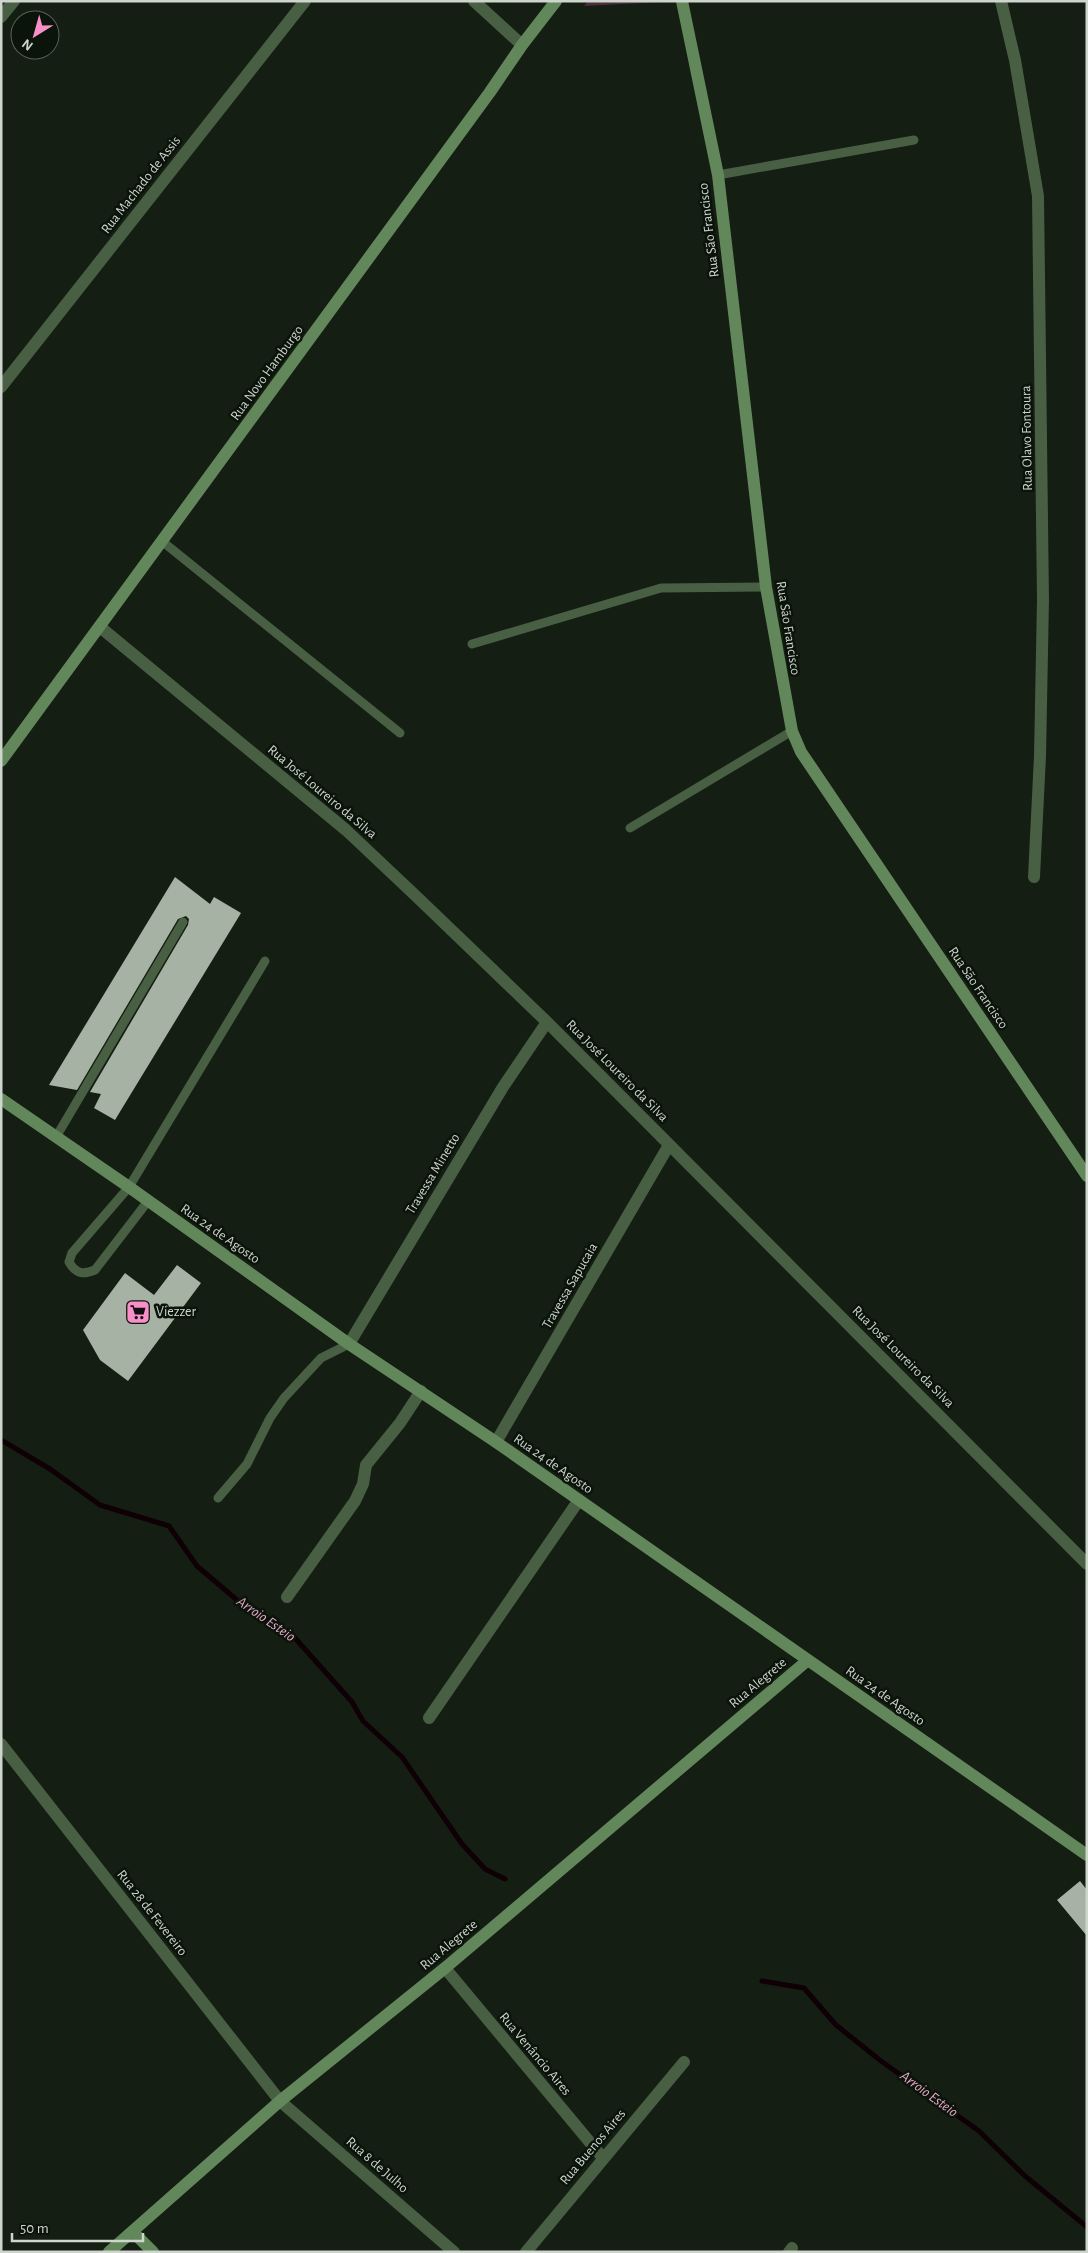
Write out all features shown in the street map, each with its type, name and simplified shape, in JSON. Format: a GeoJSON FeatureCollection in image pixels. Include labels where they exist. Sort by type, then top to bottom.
{"type":"FeatureCollection","features":[{"type":"Feature","properties":{"kind":"street"},"geometry":{"type":"LineString","coordinates":[[1,17],[14,1]]}},
{"type":"Feature","properties":{"kind":"street","name":"Rua Machado de Assis"},"geometry":{"type":"LineString","coordinates":[[1,387],[305,1]]}},
{"type":"Feature","properties":{"kind":"street"},"geometry":{"type":"LineString","coordinates":[[474,1],[522,45]]}},
{"type":"Feature","properties":{"kind":"street","name":"Rua Novo Hamburgo"},"geometry":{"type":"LineString","coordinates":[[1,761],[163,542],[490,92],[522,45],[556,1]]}},
{"type":"Feature","properties":{"kind":"street","name":"Rua São Francisco"},"geometry":{"type":"LineString","coordinates":[[682,1],[718,175],[766,587],[792,731],[801,752],[1087,1176]]}},
{"type":"Feature","properties":{"kind":"street","name":"Rua Olavo Fontoura"},"geometry":{"type":"LineString","coordinates":[[1001,1],[1015,60],[1038,196],[1043,600],[1040,756],[1034,877]]}},
{"type":"Feature","properties":{"kind":"street","name":"Rua José Loureiro da Silva"},"geometry":{"type":"LineString","coordinates":[[100,628],[346,830],[547,1022],[1087,1564]]}},
{"type":"Feature","properties":{"kind":"street","name":"Travessa Minetto"},"geometry":{"type":"LineString","coordinates":[[349,1344],[503,1087],[547,1022]]}},
{"type":"Feature","properties":{"kind":"street","name":"Rua 24 de Agosto"},"geometry":{"type":"LineString","coordinates":[[1,1099],[130,1187],[349,1344],[496,1442],[1087,1855]]}},
{"type":"Feature","properties":{"kind":"street","name":"Travessa Sapucaia"},"geometry":{"type":"LineString","coordinates":[[496,1442],[669,1145]]}},
{"type":"Feature","properties":{"kind":"street"},"geometry":{"type":"LineString","coordinates":[[287,1597],[354,1501],[363,1484],[366,1465],[400,1423],[421,1391]]}},
{"type":"Feature","properties":{"kind":"street"},"geometry":{"type":"LineString","coordinates":[[429,1718],[579,1500]]}},
{"type":"Feature","properties":{"kind":"street","name":"Rua Alegrete"},"geometry":{"type":"LineString","coordinates":[[109,2252],[280,2101],[445,1968],[808,1660]]}},
{"type":"Feature","properties":{"kind":"street","name":"Rua 28 de Fevereiro"},"geometry":{"type":"LineString","coordinates":[[1,1744],[280,2101]]}},
{"type":"Feature","properties":{"kind":"street","name":"Rua Venâncio Aires"},"geometry":{"type":"LineString","coordinates":[[445,1968],[603,2158]]}},
{"type":"Feature","properties":{"kind":"street","name":"Rua Buenos Aires"},"geometry":{"type":"LineString","coordinates":[[526,2252],[684,2062]]}},
{"type":"Feature","properties":{"kind":"street","name":"Rua 8 de Julho"},"geometry":{"type":"LineString","coordinates":[[280,2101],[454,2252]]}},
{"type":"Feature","properties":{"kind":"street"},"geometry":{"type":"LineString","coordinates":[[133,2232],[153,2252]]}},
{"type":"Feature","properties":{"kind":"lane"},"geometry":{"type":"LineString","coordinates":[[718,175],[914,140]]}},
{"type":"Feature","properties":{"kind":"lane"},"geometry":{"type":"LineString","coordinates":[[163,542],[400,733]]}},
{"type":"Feature","properties":{"kind":"lane"},"geometry":{"type":"LineString","coordinates":[[472,644],[661,588],[766,587]]}},
{"type":"Feature","properties":{"kind":"lane"},"geometry":{"type":"LineString","coordinates":[[630,828],[792,731]]}},
{"type":"Feature","properties":{"kind":"lane"},"geometry":{"type":"LineString","coordinates":[[56,1137],[183,922]]}},
{"type":"Feature","properties":{"kind":"lane"},"geometry":{"type":"LineString","coordinates":[[148,1201],[96,1270],[86,1274],[73,1268],[69,1262],[72,1252],[130,1187],[265,961]]}},
{"type":"Feature","properties":{"kind":"lane"},"geometry":{"type":"LineString","coordinates":[[218,1498],[247,1464],[270,1418],[284,1398],[321,1358],[349,1344]]}},
{"type":"Feature","properties":{"kind":"shaded area"},"geometry":{"type":"Polygon","coordinates":[[[588,1],[663,1],[663,2],[584,6],[588,1]]]}},
{"type":"Feature","properties":{"kind":"building"},"geometry":{"type":"Polygon","coordinates":[[[175,877],[210,904],[214,897],[241,913],[115,1120],[94,1108],[101,1094],[90,1092],[188,925],[189,919],[186,916],[178,919],[77,1090],[49,1085],[175,877]]]}},
{"type":"Feature","properties":{"kind":"building","name":"Viezzer"},"geometry":{"type":"Polygon","coordinates":[[[177,1265],[201,1283],[128,1381],[100,1360],[83,1330],[125,1273],[154,1295],[177,1265]]]}},
{"type":"Feature","properties":{"kind":"building"},"geometry":{"type":"Polygon","coordinates":[[[1080,1881],[1087,1890],[1087,1936],[1057,1900],[1080,1881]]]}},
{"type":"Feature","properties":{"kind":"waterway","name":"Arroio Esteio"},"geometry":{"type":"LineString","coordinates":[[1,1440],[50,1469],[100,1505],[169,1526],[197,1566],[237,1600],[295,1638],[352,1702],[363,1721],[402,1757],[462,1844],[485,1869],[505,1879]]}},
{"type":"Feature","properties":{"kind":"waterway","name":"Arroio Esteio"},"geometry":{"type":"LineString","coordinates":[[762,1981],[804,1988],[836,2025],[881,2061],[979,2131],[1025,2176],[1087,2227]]}},
{"type":"Feature","properties":{"kind":"place","name":"Viezzer"},"geometry":{"type":"Point","coordinates":[138,1312]}}]}
